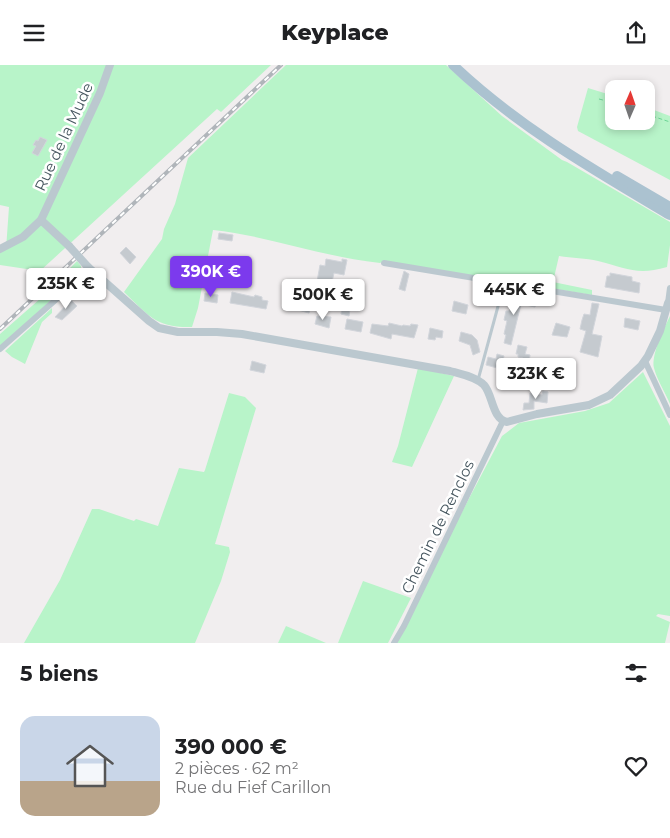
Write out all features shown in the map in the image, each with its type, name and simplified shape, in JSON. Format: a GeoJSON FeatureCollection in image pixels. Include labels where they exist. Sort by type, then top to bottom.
{"type":"FeatureCollection","features":[{"type":"Feature","properties":{"kind":"main road"},"geometry":{"type":"LineString","coordinates":[[453,65],[492,99],[566,153],[670,215]]}},
{"type":"Feature","properties":{"kind":"main road"},"geometry":{"type":"LineString","coordinates":[[458,65],[543,132],[670,211]]}},
{"type":"Feature","properties":{"kind":"main road"},"geometry":{"type":"LineString","coordinates":[[543,132],[670,207]]}},
{"type":"Feature","properties":{"kind":"street","name":"Rue de la Mude"},"geometry":{"type":"LineString","coordinates":[[42,220],[100,93],[110,65]]}},
{"type":"Feature","properties":{"kind":"street"},"geometry":{"type":"LineString","coordinates":[[0,249],[22,237],[42,220],[91,269],[149,321],[164,330],[185,333],[217,332],[242,334],[435,367],[478,381],[485,387],[498,417],[503,421],[510,422],[537,414],[596,403],[610,395],[645,361],[660,331],[668,305],[670,287]]}},
{"type":"Feature","properties":{"kind":"street"},"geometry":{"type":"LineString","coordinates":[[384,263],[668,305]]}},
{"type":"Feature","properties":{"kind":"street"},"geometry":{"type":"LineString","coordinates":[[0,349],[91,269]]}},
{"type":"Feature","properties":{"kind":"street"},"geometry":{"type":"LineString","coordinates":[[645,361],[670,415]]}},
{"type":"Feature","properties":{"kind":"street","name":"Chemin de Renclos"},"geometry":{"type":"LineString","coordinates":[[394,643],[503,421]]}},
{"type":"Feature","properties":{"kind":"lane"},"geometry":{"type":"LineString","coordinates":[[478,381],[500,299]]}},
{"type":"Feature","properties":{"kind":"path"},"geometry":{"type":"LineString","coordinates":[[599,99],[605,101]]}},
{"type":"Feature","properties":{"kind":"path"},"geometry":{"type":"LineString","coordinates":[[655,117],[670,122]]}},
{"type":"Feature","properties":{"kind":"green space"},"geometry":{"type":"Polygon","coordinates":[[[0,65],[271,65],[221,112],[217,109],[40,271],[0,265],[0,253],[6,249],[9,207],[0,205],[0,65]]]}},
{"type":"Feature","properties":{"kind":"green space"},"geometry":{"type":"Polygon","coordinates":[[[286,65],[446,65],[502,116],[562,160],[670,222],[670,245],[667,267],[657,270],[639,271],[593,260],[559,256],[553,282],[592,290],[592,295],[384,261],[380,263],[359,260],[255,237],[213,230],[198,308],[192,327],[180,327],[161,323],[147,314],[124,292],[162,239],[164,229],[175,204],[188,158],[286,65]]]}},
{"type":"Feature","properties":{"kind":"green space"},"geometry":{"type":"Polygon","coordinates":[[[588,88],[605,93],[605,130],[655,130],[655,110],[670,116],[670,180],[578,131],[577,127],[588,88]]]}},
{"type":"Feature","properties":{"kind":"green space"},"geometry":{"type":"Polygon","coordinates":[[[77,261],[81,266],[81,273],[0,346],[0,334],[41,298],[77,261]]]}},
{"type":"Feature","properties":{"kind":"green space"},"geometry":{"type":"Polygon","coordinates":[[[52,308],[52,313],[42,322],[25,364],[5,351],[52,308]]]}},
{"type":"Feature","properties":{"kind":"green space"},"geometry":{"type":"Polygon","coordinates":[[[670,316],[670,404],[654,368],[654,356],[670,316]]]}},
{"type":"Feature","properties":{"kind":"green space"},"geometry":{"type":"Polygon","coordinates":[[[418,368],[454,376],[412,467],[392,462],[398,446],[418,368]]]}},
{"type":"Feature","properties":{"kind":"green space"},"geometry":{"type":"Polygon","coordinates":[[[643,372],[670,426],[670,616],[658,614],[656,616],[670,622],[665,643],[396,643],[502,436],[519,423],[585,411],[609,403],[643,372]]]}},
{"type":"Feature","properties":{"kind":"green space"},"geometry":{"type":"Polygon","coordinates":[[[229,393],[245,397],[256,408],[215,544],[229,547],[230,552],[221,581],[195,643],[24,643],[60,580],[92,509],[99,509],[134,521],[136,519],[158,526],[179,468],[204,472],[229,393]]]}},
{"type":"Feature","properties":{"kind":"green space"},"geometry":{"type":"Polygon","coordinates":[[[363,581],[411,598],[388,643],[338,643],[363,581]]]}},
{"type":"Feature","properties":{"kind":"green space"},"geometry":{"type":"Polygon","coordinates":[[[286,626],[326,643],[278,643],[286,626]]]}},
{"type":"Feature","properties":{"kind":"building"},"geometry":{"type":"Polygon","coordinates":[[[40,137],[47,140],[38,156],[32,153],[36,146],[33,145],[40,137]]]}},
{"type":"Feature","properties":{"kind":"building"},"geometry":{"type":"Polygon","coordinates":[[[219,233],[233,235],[232,241],[218,239],[219,233]]]}},
{"type":"Feature","properties":{"kind":"building"},"geometry":{"type":"Polygon","coordinates":[[[126,247],[136,257],[130,264],[120,253],[126,247]]]}},
{"type":"Feature","properties":{"kind":"building"},"geometry":{"type":"Polygon","coordinates":[[[326,259],[342,262],[342,259],[347,260],[344,275],[334,273],[328,300],[317,298],[319,288],[316,287],[320,265],[325,266],[326,259]]]}},
{"type":"Feature","properties":{"kind":"building"},"geometry":{"type":"Polygon","coordinates":[[[404,271],[409,274],[405,291],[399,289],[404,271]]]}},
{"type":"Feature","properties":{"kind":"building"},"geometry":{"type":"Polygon","coordinates":[[[610,273],[632,277],[632,281],[640,283],[639,293],[605,287],[607,276],[610,276],[610,273]]]}},
{"type":"Feature","properties":{"kind":"building"},"geometry":{"type":"Polygon","coordinates":[[[232,292],[262,297],[262,300],[268,301],[266,309],[230,303],[232,292]]]}},
{"type":"Feature","properties":{"kind":"building"},"geometry":{"type":"Polygon","coordinates":[[[205,293],[218,295],[217,303],[204,301],[205,293]]]}},
{"type":"Feature","properties":{"kind":"building"},"geometry":{"type":"Polygon","coordinates":[[[516,293],[523,295],[522,299],[536,302],[535,307],[521,304],[511,345],[504,343],[507,321],[504,320],[506,311],[509,311],[516,293]]]}},
{"type":"Feature","properties":{"kind":"building"},"geometry":{"type":"Polygon","coordinates":[[[71,300],[77,306],[62,320],[55,317],[71,300]]]}},
{"type":"Feature","properties":{"kind":"building"},"geometry":{"type":"Polygon","coordinates":[[[305,300],[312,302],[309,313],[294,309],[296,303],[304,305],[305,300]]]}},
{"type":"Feature","properties":{"kind":"building"},"geometry":{"type":"Polygon","coordinates":[[[343,301],[351,302],[349,316],[341,314],[343,301]]]}},
{"type":"Feature","properties":{"kind":"building"},"geometry":{"type":"Polygon","coordinates":[[[454,301],[468,305],[466,314],[452,311],[454,301]]]}},
{"type":"Feature","properties":{"kind":"building"},"geometry":{"type":"Polygon","coordinates":[[[592,303],[599,304],[592,334],[602,336],[598,357],[580,352],[586,331],[580,329],[582,320],[584,314],[590,315],[592,303]]]}},
{"type":"Feature","properties":{"kind":"building"},"geometry":{"type":"Polygon","coordinates":[[[317,316],[331,317],[329,328],[315,324],[317,316]]]}},
{"type":"Feature","properties":{"kind":"building"},"geometry":{"type":"Polygon","coordinates":[[[625,318],[640,321],[638,330],[624,327],[625,318]]]}},
{"type":"Feature","properties":{"kind":"building"},"geometry":{"type":"Polygon","coordinates":[[[347,319],[363,322],[361,332],[345,329],[347,319]]]}},
{"type":"Feature","properties":{"kind":"building"},"geometry":{"type":"Polygon","coordinates":[[[389,323],[402,326],[418,325],[414,338],[392,334],[391,339],[370,333],[372,324],[388,326],[389,323]]]}},
{"type":"Feature","properties":{"kind":"building"},"geometry":{"type":"Polygon","coordinates":[[[556,323],[570,327],[567,337],[552,335],[556,323]]]}},
{"type":"Feature","properties":{"kind":"building"},"geometry":{"type":"Polygon","coordinates":[[[430,328],[443,331],[442,338],[428,339],[430,328]]]}},
{"type":"Feature","properties":{"kind":"building"},"geometry":{"type":"Polygon","coordinates":[[[461,332],[472,335],[477,340],[480,352],[473,355],[470,345],[459,341],[461,332]]]}},
{"type":"Feature","properties":{"kind":"building"},"geometry":{"type":"Polygon","coordinates":[[[518,345],[527,347],[525,354],[530,355],[529,363],[523,361],[523,358],[518,357],[518,354],[516,354],[518,345]]]}},
{"type":"Feature","properties":{"kind":"building"},"geometry":{"type":"Polygon","coordinates":[[[497,354],[504,356],[501,369],[486,365],[488,357],[496,359],[497,354]]]}},
{"type":"Feature","properties":{"kind":"building"},"geometry":{"type":"Polygon","coordinates":[[[252,361],[266,365],[264,373],[250,370],[252,361]]]}},
{"type":"Feature","properties":{"kind":"building"},"geometry":{"type":"Polygon","coordinates":[[[554,375],[567,380],[566,386],[552,385],[554,375]]]}},
{"type":"Feature","properties":{"kind":"building"},"geometry":{"type":"Polygon","coordinates":[[[543,391],[548,392],[547,403],[534,401],[534,409],[523,410],[524,403],[529,403],[530,393],[542,395],[543,391]]]}},
{"type":"Feature","properties":{"kind":"railway"},"geometry":{"type":"LineString","coordinates":[[0,329],[281,65]]}}]}
